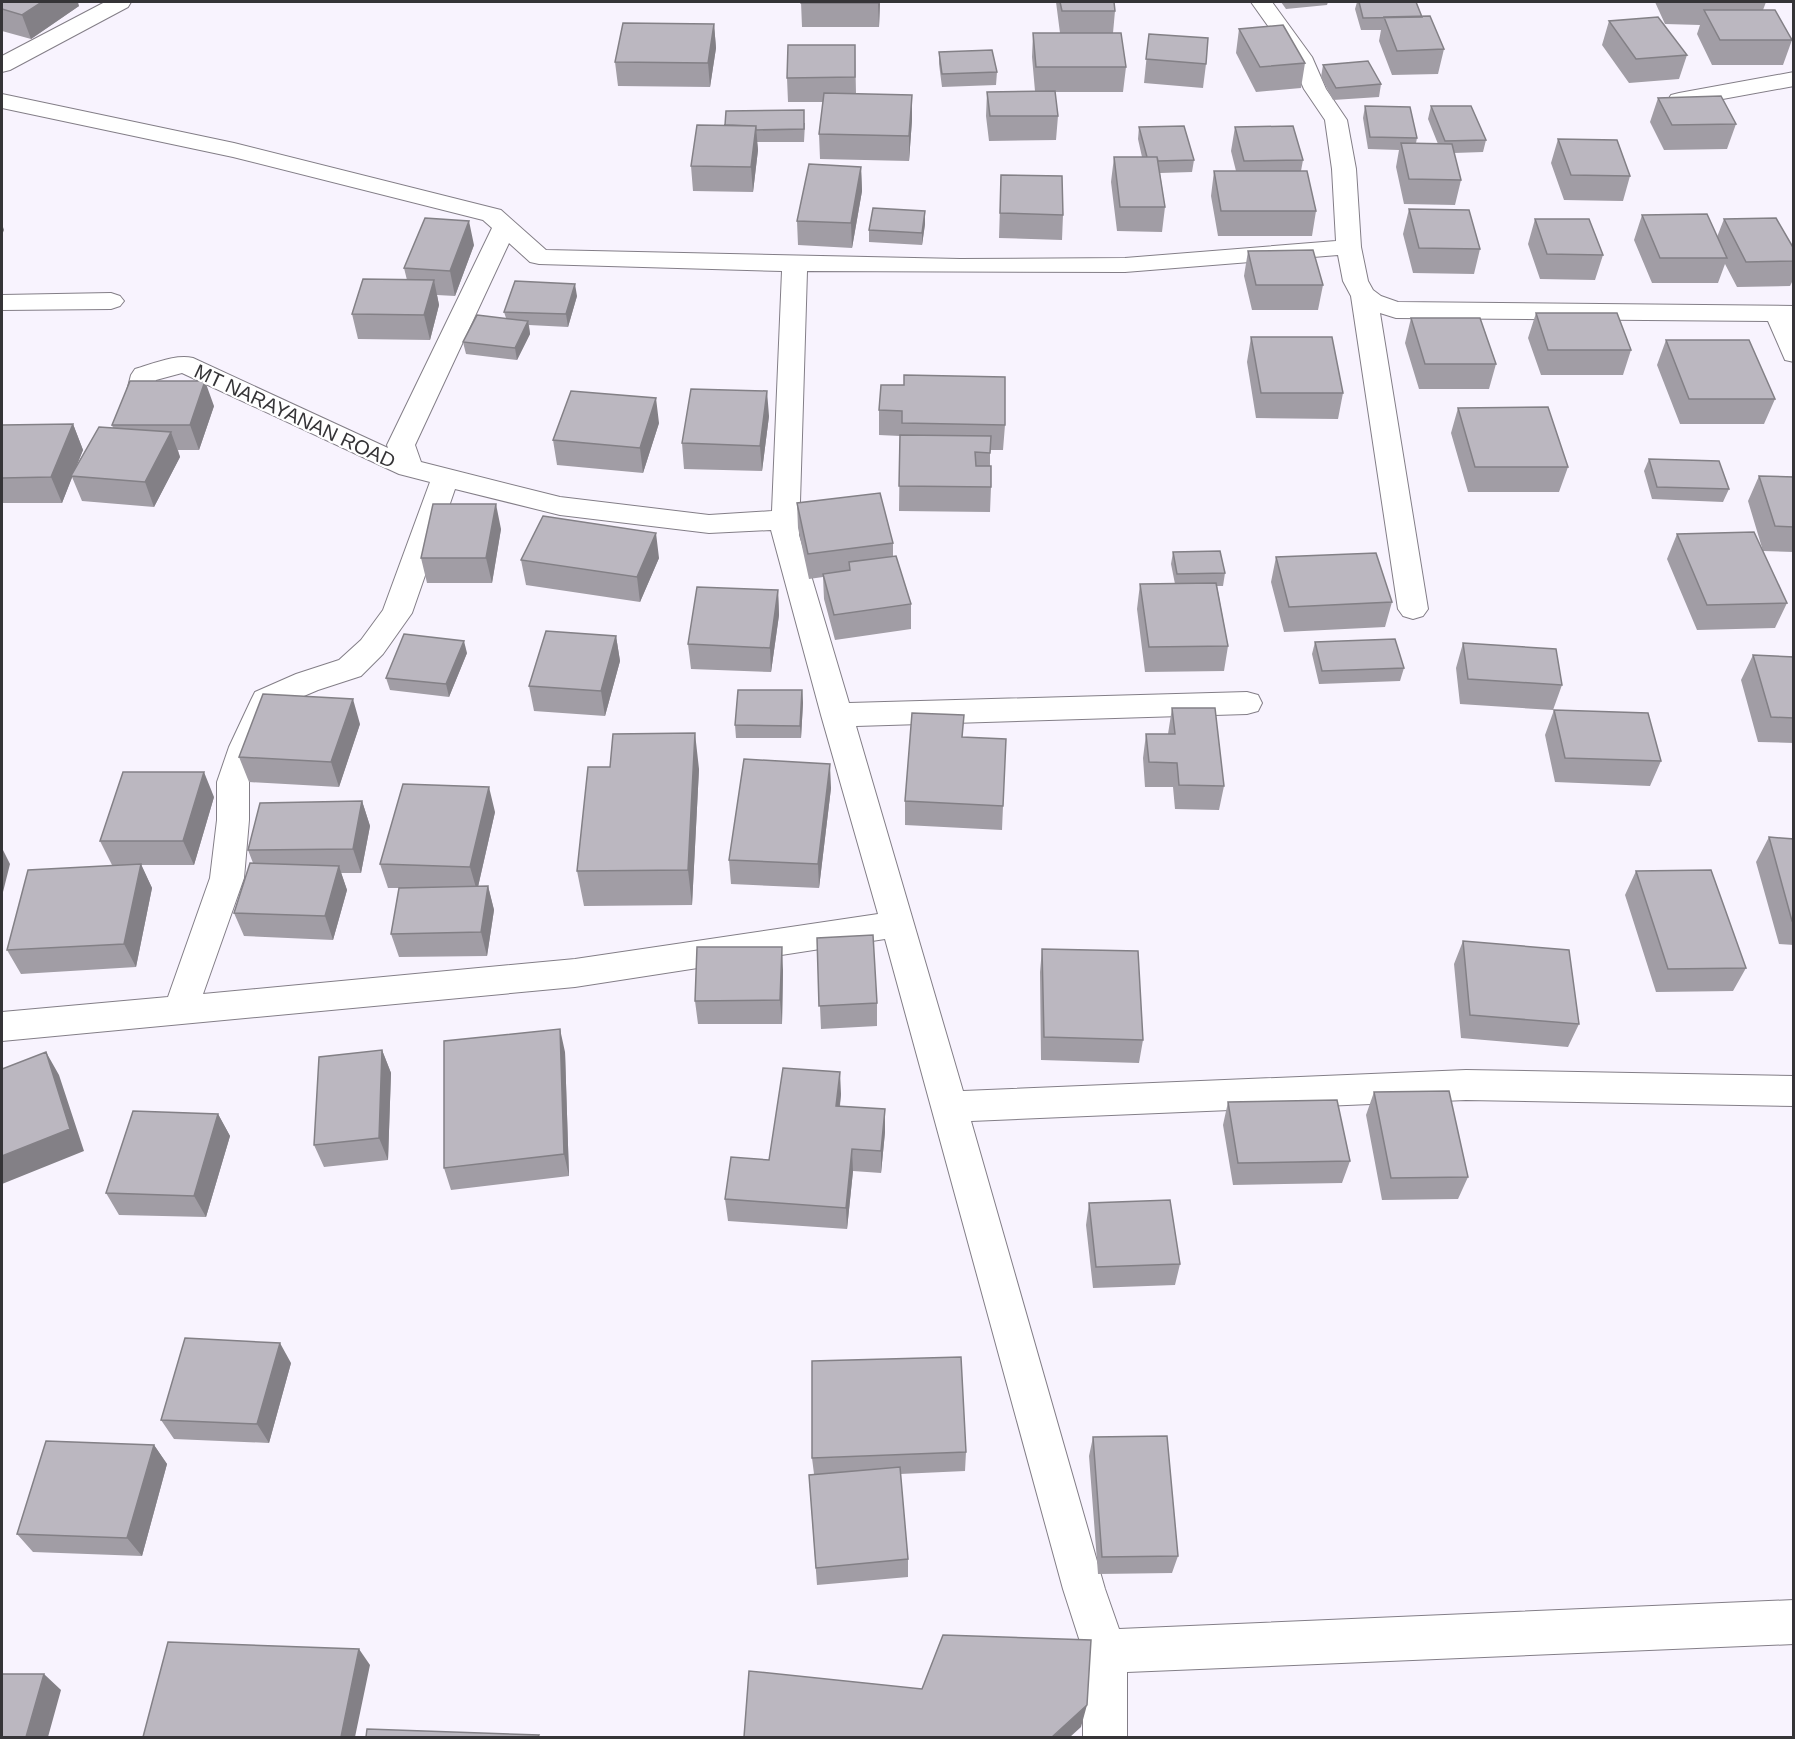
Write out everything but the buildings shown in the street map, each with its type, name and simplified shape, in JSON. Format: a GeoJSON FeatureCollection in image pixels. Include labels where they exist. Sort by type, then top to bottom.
{"type":"FeatureCollection","features":[{"type":"Feature","properties":{"kind":"street"},"geometry":{"type":"LineString","coordinates":[[2,65],[120,2]]}},
{"type":"Feature","properties":{"kind":"street"},"geometry":{"type":"LineString","coordinates":[[1262,2],[1301,57],[1315,89],[1336,120],[1344,169],[1349,247],[1356,287],[1373,304],[1396,310],[1786,314],[1794,354]]}},
{"type":"Feature","properties":{"kind":"street"},"geometry":{"type":"LineString","coordinates":[[1679,100],[1794,79]]}},
{"type":"Feature","properties":{"kind":"street"},"geometry":{"type":"LineString","coordinates":[[2,101],[234,150],[492,215],[539,257],[795,264],[1125,265],[1349,247]]}},
{"type":"Feature","properties":{"kind":"street"},"geometry":{"type":"LineString","coordinates":[[505,226],[401,445],[409,468],[560,507],[709,524],[785,520]]}},
{"type":"Feature","properties":{"kind":"street"},"geometry":{"type":"LineString","coordinates":[[795,264],[785,535],[898,924],[1084,1589],[1105,1651],[1105,1737]]}},
{"type":"Feature","properties":{"kind":"street"},"geometry":{"type":"LineString","coordinates":[[1364,295],[1413,609]]}},
{"type":"Feature","properties":{"kind":"street"},"geometry":{"type":"LineString","coordinates":[[2,303],[111,301]]}},
{"type":"Feature","properties":{"kind":"street","name":"MT NARAYANAN ROAD"},"geometry":{"type":"LineString","coordinates":[[136,407],[144,375],[184,364],[409,468]]}},
{"type":"Feature","properties":{"kind":"street"},"geometry":{"type":"LineString","coordinates":[[180,1011],[227,878],[233,820],[233,782],[245,747],[266,700],[307,682],[350,668],[372,647],[397,613],[445,479]]}},
{"type":"Feature","properties":{"kind":"street"},"geometry":{"type":"LineString","coordinates":[[836,715],[1247,704]]}},
{"type":"Feature","properties":{"kind":"street"},"geometry":{"type":"LineString","coordinates":[[2,1027],[575,974],[898,924]]}},
{"type":"Feature","properties":{"kind":"street"},"geometry":{"type":"LineString","coordinates":[[949,1107],[1466,1084],[1794,1091]]}},
{"type":"Feature","properties":{"kind":"street"},"geometry":{"type":"LineString","coordinates":[[1105,1651],[1794,1622]]}}]}
